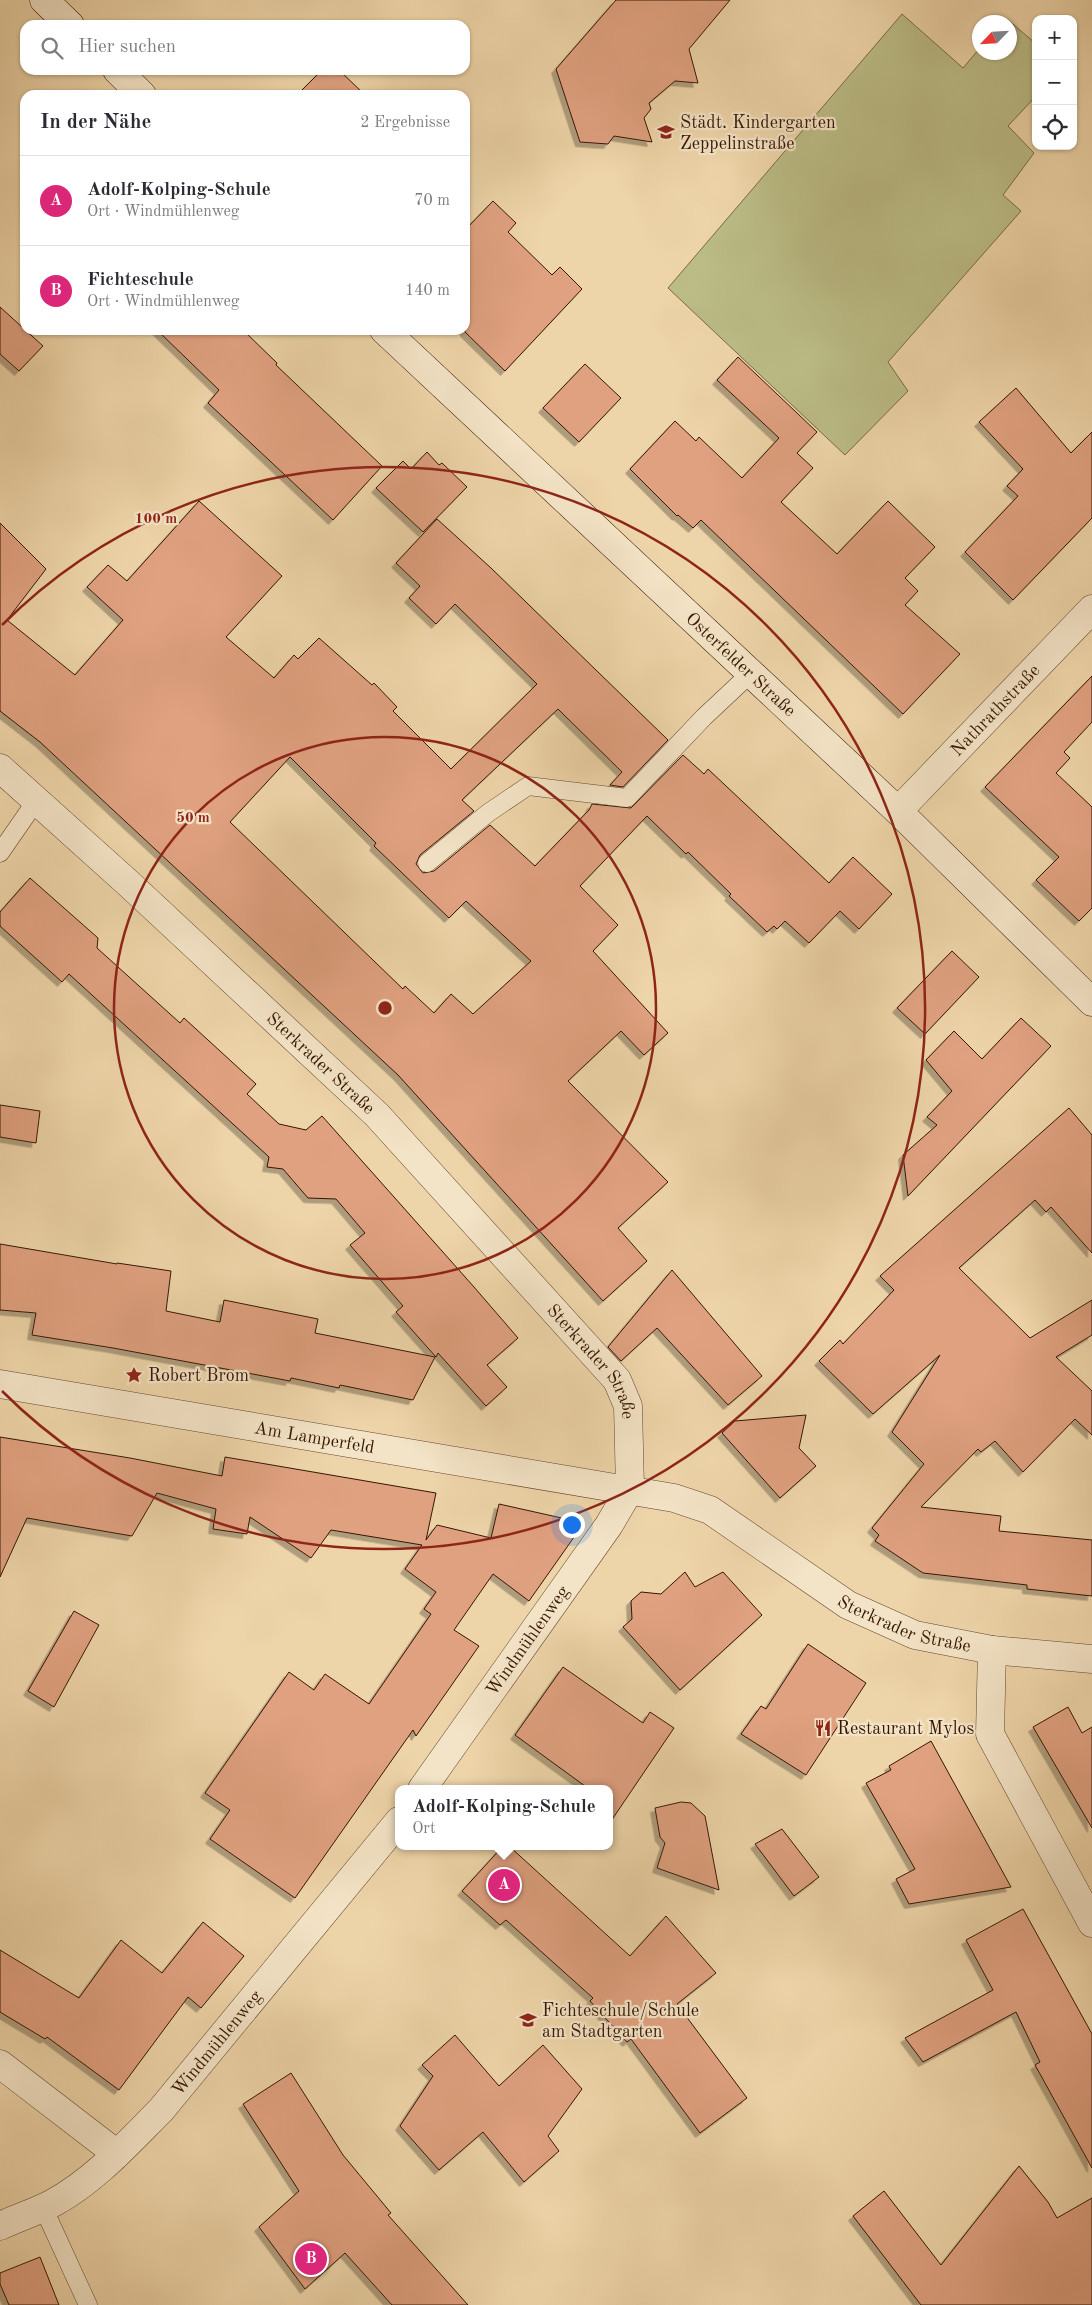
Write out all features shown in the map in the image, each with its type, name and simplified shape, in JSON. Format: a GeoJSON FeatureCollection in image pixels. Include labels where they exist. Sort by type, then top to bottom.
{"type":"FeatureCollection","features":[{"type":"Feature","properties":{"kind":"street"},"geometry":{"type":"LineString","coordinates":[[44,0],[65,20]]}},
{"type":"Feature","properties":{"kind":"street"},"geometry":{"type":"LineString","coordinates":[[122,75],[137,90]]}},
{"type":"Feature","properties":{"kind":"street","name":"Osterfelder Straße"},"geometry":{"type":"LineString","coordinates":[[389,335],[898,811],[1092,1002]]}},
{"type":"Feature","properties":{"kind":"street","name":"Nathrathstraße"},"geometry":{"type":"LineString","coordinates":[[898,811],[1092,609]]}},
{"type":"Feature","properties":{"kind":"street","name":"Sterkrader Straße"},"geometry":{"type":"LineString","coordinates":[[0,768],[128,883],[376,1115],[617,1380],[628,1406],[630,1489],[674,1498],[710,1510],[848,1605],[915,1635],[992,1650],[990,1734],[1092,1923]]}},
{"type":"Feature","properties":{"kind":"street","name":"Am Lamperfeld"},"geometry":{"type":"LineString","coordinates":[[0,1384],[630,1489]]}},
{"type":"Feature","properties":{"kind":"street","name":"Windmühlenweg"},"geometry":{"type":"LineString","coordinates":[[425,1785],[609,1525],[630,1489]]}},
{"type":"Feature","properties":{"kind":"street"},"geometry":{"type":"LineString","coordinates":[[992,1650],[1092,1659]]}},
{"type":"Feature","properties":{"kind":"street","name":"Windmühlenweg"},"geometry":{"type":"LineString","coordinates":[[0,2226],[54,2203],[117,2154],[161,2110],[395,1826]]}},
{"type":"Feature","properties":{"kind":"street"},"geometry":{"type":"LineString","coordinates":[[0,2064],[117,2154]]}},
{"type":"Feature","properties":{"kind":"lane"},"geometry":{"type":"LineString","coordinates":[[427,863],[488,813],[528,786],[627,798],[704,717],[751,673]]}},
{"type":"Feature","properties":{"kind":"lane"},"geometry":{"type":"LineString","coordinates":[[0,853],[36,801]]}},
{"type":"Feature","properties":{"kind":"lane"},"geometry":{"type":"LineString","coordinates":[[43,2207],[88,2305]]}},
{"type":"Feature","properties":{"kind":"green space"},"geometry":{"type":"Polygon","coordinates":[[[902,14],[963,68],[972,57],[972,60],[1017,60],[1017,28],[1032,41],[1032,100],[1008,126],[1034,153],[1003,195],[1021,211],[888,362],[908,391],[845,455],[668,288],[902,14]]]}},
{"type":"Feature","properties":{"kind":"building"},"geometry":{"type":"Polygon","coordinates":[[[616,0],[730,0],[689,49],[698,83],[675,81],[649,103],[651,109],[644,118],[652,142],[614,136],[608,144],[580,142],[556,69],[616,0]]]}},
{"type":"Feature","properties":{"kind":"building"},"geometry":{"type":"Polygon","coordinates":[[[317,75],[344,75],[360,90],[302,90],[317,75]]]}},
{"type":"Feature","properties":{"kind":"building"},"geometry":{"type":"Polygon","coordinates":[[[493,201],[516,223],[508,232],[552,275],[560,267],[582,289],[505,371],[468,335],[470,335],[470,225],[493,201]]]}},
{"type":"Feature","properties":{"kind":"building"},"geometry":{"type":"Polygon","coordinates":[[[0,307],[20,325],[20,335],[31,335],[43,346],[19,371],[0,354],[0,307]]]}},
{"type":"Feature","properties":{"kind":"building"},"geometry":{"type":"Polygon","coordinates":[[[162,335],[248,335],[277,363],[276,365],[382,466],[333,520],[208,403],[219,390],[162,335]]]}},
{"type":"Feature","properties":{"kind":"building"},"geometry":{"type":"Polygon","coordinates":[[[738,357],[817,432],[797,453],[813,468],[781,502],[837,554],[888,501],[935,547],[905,578],[918,591],[905,605],[960,654],[903,714],[701,520],[693,528],[677,516],[630,469],[675,421],[696,441],[699,437],[742,478],[779,438],[717,380],[738,357]]]}},
{"type":"Feature","properties":{"kind":"building"},"geometry":{"type":"Polygon","coordinates":[[[585,364],[621,398],[579,442],[543,408],[585,364]]]}},
{"type":"Feature","properties":{"kind":"building"},"geometry":{"type":"Polygon","coordinates":[[[1016,388],[1071,453],[1092,432],[1092,518],[1013,600],[965,552],[1018,496],[1007,486],[1023,469],[979,422],[1016,388]]]}},
{"type":"Feature","properties":{"kind":"building"},"geometry":{"type":"Polygon","coordinates":[[[427,452],[439,465],[442,463],[467,487],[423,532],[376,488],[403,461],[411,469],[427,452]]]}},
{"type":"Feature","properties":{"kind":"building"},"geometry":{"type":"Polygon","coordinates":[[[199,501],[282,576],[226,637],[274,678],[294,655],[298,659],[319,638],[372,685],[374,683],[397,707],[393,711],[451,769],[537,684],[455,604],[436,624],[409,598],[420,586],[396,563],[437,519],[491,568],[668,740],[623,787],[610,785],[622,772],[558,709],[462,800],[474,811],[420,855],[416,864],[423,873],[434,871],[490,825],[535,866],[589,810],[592,804],[631,808],[683,755],[704,774],[708,769],[829,883],[853,857],[892,894],[859,929],[840,911],[809,943],[785,921],[777,929],[774,926],[767,932],[729,896],[731,894],[688,852],[686,854],[647,816],[580,886],[618,925],[593,951],[668,1033],[644,1055],[621,1031],[568,1081],[668,1182],[618,1228],[647,1261],[603,1301],[398,1075],[40,742],[0,711],[0,523],[46,569],[7,620],[75,675],[123,620],[87,587],[108,565],[127,581],[199,501]],[[290,757],[230,822],[403,989],[405,986],[434,1013],[451,994],[473,1014],[531,961],[466,901],[449,918],[374,846],[376,843],[290,757]]]}},
{"type":"Feature","properties":{"kind":"building"},"geometry":{"type":"Polygon","coordinates":[[[1092,676],[1092,722],[1064,752],[1070,758],[1056,773],[1092,807],[1092,908],[1079,921],[1036,880],[1059,857],[985,787],[1092,676]]]}},
{"type":"Feature","properties":{"kind":"building"},"geometry":{"type":"Polygon","coordinates":[[[30,878],[98,938],[97,948],[180,1023],[184,1018],[256,1084],[247,1094],[279,1124],[306,1130],[322,1116],[474,1287],[518,1338],[487,1365],[507,1387],[486,1406],[438,1353],[436,1357],[396,1312],[403,1306],[350,1245],[365,1233],[336,1199],[308,1198],[283,1169],[267,1167],[269,1157],[69,974],[62,982],[0,926],[0,912],[30,878]]]}},
{"type":"Feature","properties":{"kind":"building"},"geometry":{"type":"Polygon","coordinates":[[[952,951],[979,977],[925,1034],[897,1008],[952,951]]]}},
{"type":"Feature","properties":{"kind":"building"},"geometry":{"type":"Polygon","coordinates":[[[1021,1018],[1051,1046],[908,1196],[903,1155],[937,1125],[927,1117],[952,1091],[926,1060],[954,1031],[982,1059],[1021,1018]]]}},
{"type":"Feature","properties":{"kind":"building"},"geometry":{"type":"Polygon","coordinates":[[[0,1105],[40,1111],[36,1143],[0,1137],[0,1105]]]}},
{"type":"Feature","properties":{"kind":"building"},"geometry":{"type":"Polygon","coordinates":[[[1069,1108],[1092,1135],[1092,1253],[1051,1207],[1046,1212],[1035,1200],[959,1268],[1030,1338],[1092,1300],[1092,1335],[1056,1357],[1092,1391],[1092,1435],[1075,1419],[1023,1472],[995,1441],[981,1452],[978,1449],[921,1507],[1001,1516],[999,1531],[1092,1540],[1092,1596],[1027,1589],[1027,1585],[923,1573],[875,1541],[879,1535],[872,1528],[924,1464],[892,1432],[940,1355],[873,1414],[819,1361],[840,1340],[843,1344],[894,1290],[880,1276],[1069,1108]]]}},
{"type":"Feature","properties":{"kind":"building"},"geometry":{"type":"Polygon","coordinates":[[[0,1244],[117,1264],[171,1271],[166,1311],[220,1322],[224,1300],[318,1319],[315,1333],[435,1357],[413,1400],[340,1385],[339,1388],[291,1378],[290,1381],[32,1335],[36,1313],[0,1310],[0,1244]]]}},
{"type":"Feature","properties":{"kind":"building"},"geometry":{"type":"Polygon","coordinates":[[[672,1270],[762,1376],[728,1405],[657,1328],[621,1361],[608,1347],[672,1270]]]}},
{"type":"Feature","properties":{"kind":"building"},"geometry":{"type":"Polygon","coordinates":[[[806,1415],[799,1448],[816,1466],[780,1498],[722,1433],[735,1421],[806,1415]]]}},
{"type":"Feature","properties":{"kind":"building"},"geometry":{"type":"Polygon","coordinates":[[[0,1437],[130,1458],[222,1476],[225,1457],[436,1493],[426,1540],[437,1525],[491,1538],[499,1504],[584,1523],[529,1601],[493,1574],[454,1630],[479,1646],[416,1736],[413,1730],[295,1898],[210,1839],[230,1810],[205,1793],[289,1672],[314,1690],[325,1674],[369,1704],[431,1614],[424,1609],[436,1592],[405,1569],[422,1545],[331,1530],[311,1558],[250,1517],[247,1534],[213,1529],[216,1509],[157,1493],[132,1536],[27,1518],[0,1577],[0,1437]]]}},
{"type":"Feature","properties":{"kind":"building"},"geometry":{"type":"Polygon","coordinates":[[[685,1572],[695,1587],[723,1572],[762,1615],[680,1690],[623,1627],[632,1619],[631,1601],[641,1592],[661,1594],[685,1572]]]}},
{"type":"Feature","properties":{"kind":"building"},"geometry":{"type":"Polygon","coordinates":[[[74,1611],[99,1625],[54,1707],[28,1691],[74,1611]]]}},
{"type":"Feature","properties":{"kind":"building"},"geometry":{"type":"Polygon","coordinates":[[[808,1644],[866,1683],[806,1775],[741,1734],[761,1706],[766,1709],[808,1644]]]}},
{"type":"Feature","properties":{"kind":"building"},"geometry":{"type":"Polygon","coordinates":[[[563,1667],[643,1723],[650,1712],[674,1728],[613,1818],[613,1785],[584,1785],[515,1735],[563,1667]]]}},
{"type":"Feature","properties":{"kind":"building"},"geometry":{"type":"Polygon","coordinates":[[[1068,1707],[1082,1733],[1092,1727],[1092,1828],[1033,1727],[1068,1707]]]}},
{"type":"Feature","properties":{"kind":"building"},"geometry":{"type":"Polygon","coordinates":[[[931,1741],[1011,1887],[909,1904],[896,1879],[915,1869],[866,1783],[891,1770],[889,1766],[931,1741]]]}},
{"type":"Feature","properties":{"kind":"building"},"geometry":{"type":"Polygon","coordinates":[[[681,1802],[691,1803],[705,1816],[719,1890],[657,1868],[665,1843],[660,1837],[655,1808],[681,1802]]]}},
{"type":"Feature","properties":{"kind":"building"},"geometry":{"type":"Polygon","coordinates":[[[782,1829],[819,1877],[794,1896],[755,1844],[782,1829]]]}},
{"type":"Feature","properties":{"kind":"building"},"geometry":{"type":"Polygon","coordinates":[[[499,1850],[513,1850],[630,1956],[666,1916],[716,1973],[677,2004],[747,2098],[700,2133],[631,2039],[627,2042],[590,2001],[593,1998],[506,1920],[500,1925],[462,1891],[499,1850]]]}},
{"type":"Feature","properties":{"kind":"building"},"geometry":{"type":"Polygon","coordinates":[[[1023,1909],[1092,2034],[1092,2168],[1035,2065],[1040,2062],[1016,2012],[923,2062],[905,2038],[993,1990],[966,1940],[1023,1909]]]}},
{"type":"Feature","properties":{"kind":"building"},"geometry":{"type":"Polygon","coordinates":[[[203,1922],[244,1956],[201,2008],[188,1997],[119,2090],[47,2037],[45,2039],[0,2012],[0,1950],[79,1998],[121,1940],[162,1973],[203,1922]]]}},
{"type":"Feature","properties":{"kind":"building"},"geometry":{"type":"Polygon","coordinates":[[[455,2035],[499,2086],[543,2045],[582,2089],[548,2136],[559,2151],[524,2182],[483,2132],[439,2170],[400,2126],[433,2076],[422,2065],[455,2035]]]}},
{"type":"Feature","properties":{"kind":"building"},"geometry":{"type":"Polygon","coordinates":[[[291,2073],[343,2155],[391,2213],[388,2215],[468,2305],[392,2305],[345,2253],[305,2289],[259,2227],[299,2191],[243,2104],[291,2073]]]}},
{"type":"Feature","properties":{"kind":"building"},"geometry":{"type":"Polygon","coordinates":[[[1019,2166],[1048,2202],[1057,2218],[1092,2198],[1092,2305],[921,2305],[853,2216],[884,2191],[941,2265],[1019,2166]]]}},
{"type":"Feature","properties":{"kind":"building"},"geometry":{"type":"Polygon","coordinates":[[[40,2257],[59,2305],[9,2305],[0,2284],[0,2273],[40,2257]]]}},
{"type":"Feature","properties":{"kind":"place","name":"Städt. Kindergarten Zeppelinstraße"},"geometry":{"type":"Point","coordinates":[666,132]}},
{"type":"Feature","properties":{"kind":"place","name":"Robert Brom"},"geometry":{"type":"Point","coordinates":[134,1375]}},
{"type":"Feature","properties":{"kind":"place","name":"Restaurant Mylos"},"geometry":{"type":"Point","coordinates":[823,1728]}},
{"type":"Feature","properties":{"kind":"place","name":"Adolf-Kolping-Schule"},"geometry":{"type":"Point","coordinates":[504,1885]}},
{"type":"Feature","properties":{"kind":"place","name":"Fichteschule/Schule am Stadtgarten"},"geometry":{"type":"Point","coordinates":[528,2020]}},
{"type":"Feature","properties":{"kind":"place","name":"Fichteschule"},"geometry":{"type":"Point","coordinates":[311,2259]}}]}
